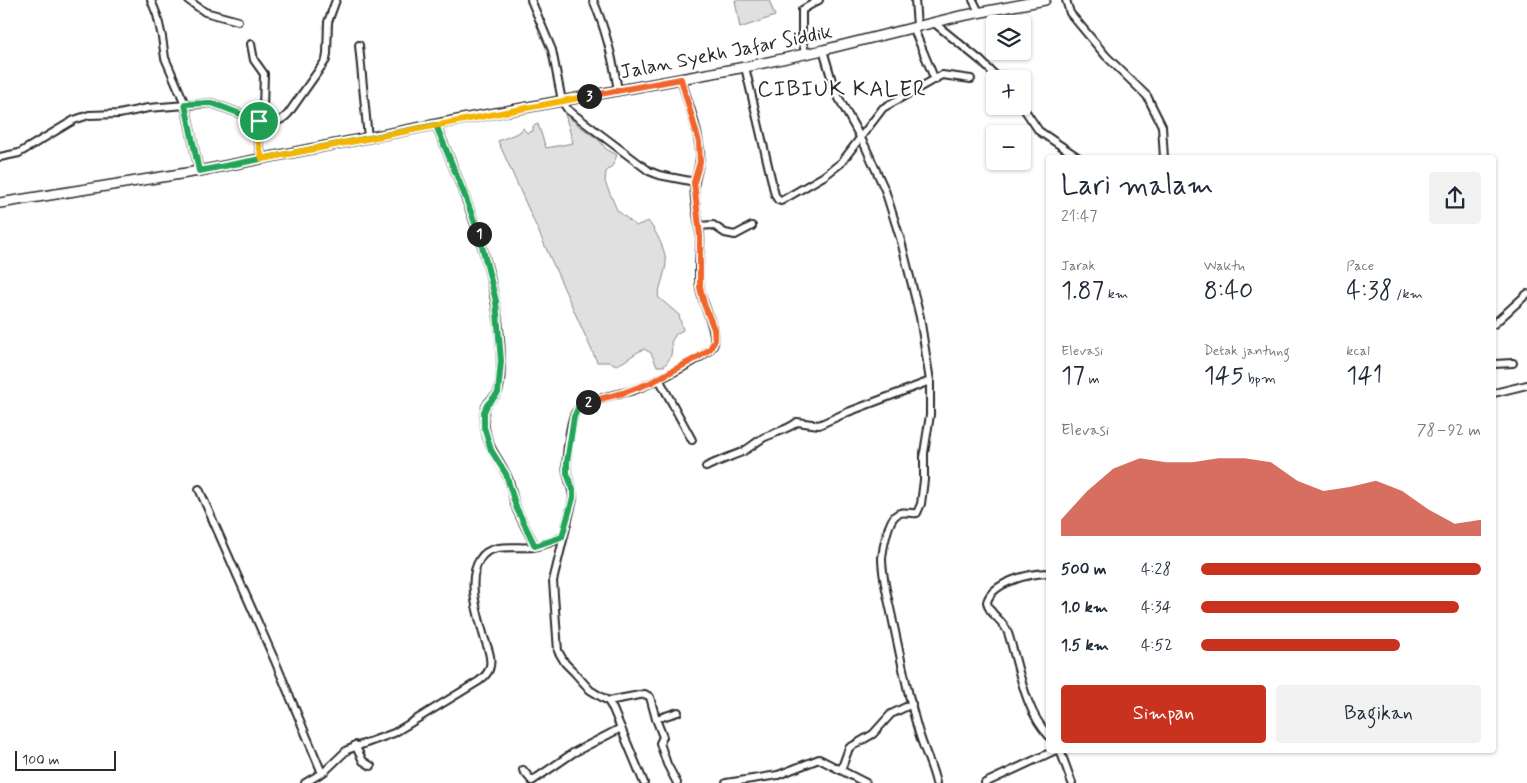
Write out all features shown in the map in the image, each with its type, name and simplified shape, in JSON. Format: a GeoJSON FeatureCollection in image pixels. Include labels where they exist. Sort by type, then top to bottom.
{"type":"FeatureCollection","features":[{"type":"Feature","properties":{"kind":"main road","name":"Jalan Syekh Jafar Siddik"},"geometry":{"type":"LineString","coordinates":[[0,203],[199,171],[745,67],[823,50],[915,26],[1045,0]]}},
{"type":"Feature","properties":{"kind":"street"},"geometry":{"type":"LineString","coordinates":[[150,0],[157,15],[165,58],[185,104],[199,171]]}},
{"type":"Feature","properties":{"kind":"street"},"geometry":{"type":"LineString","coordinates":[[188,0],[205,12],[238,21]]}},
{"type":"Feature","properties":{"kind":"street"},"geometry":{"type":"LineString","coordinates":[[0,157],[19,153],[82,116],[119,114],[148,108],[212,103],[259,121],[276,122],[284,118],[324,63],[327,54],[328,22],[336,0]]}},
{"type":"Feature","properties":{"kind":"street"},"geometry":{"type":"LineString","coordinates":[[531,0],[552,50],[562,101],[570,112],[649,171],[659,175],[694,182]]}},
{"type":"Feature","properties":{"kind":"street"},"geometry":{"type":"LineString","coordinates":[[593,0],[603,22],[611,48],[618,90]]}},
{"type":"Feature","properties":{"kind":"street"},"geometry":{"type":"LineString","coordinates":[[802,0],[802,36],[805,54]]}},
{"type":"Feature","properties":{"kind":"street"},"geometry":{"type":"LineString","coordinates":[[802,10],[819,0]]}},
{"type":"Feature","properties":{"kind":"street"},"geometry":{"type":"LineString","coordinates":[[915,0],[915,26],[935,80]]}},
{"type":"Feature","properties":{"kind":"street"},"geometry":{"type":"LineString","coordinates":[[973,0],[980,12]]}},
{"type":"Feature","properties":{"kind":"street"},"geometry":{"type":"LineString","coordinates":[[1066,0],[1070,13],[1106,56],[1147,96],[1162,126],[1164,155]]}},
{"type":"Feature","properties":{"kind":"street"},"geometry":{"type":"LineString","coordinates":[[933,22],[981,60],[990,70]]}},
{"type":"Feature","properties":{"kind":"street"},"geometry":{"type":"LineString","coordinates":[[251,44],[254,60],[264,74],[263,109],[259,121],[258,140],[262,159]]}},
{"type":"Feature","properties":{"kind":"street"},"geometry":{"type":"LineString","coordinates":[[359,45],[368,138]]}},
{"type":"Feature","properties":{"kind":"street"},"geometry":{"type":"LineString","coordinates":[[823,50],[835,91],[861,138],[885,190],[901,241],[920,316],[930,381],[930,415],[924,453],[924,480],[919,511],[915,514],[903,512],[896,515],[884,543],[882,558],[884,580],[900,656],[919,732],[936,783]]}},
{"type":"Feature","properties":{"kind":"street"},"geometry":{"type":"LineString","coordinates":[[745,67],[775,195],[778,200],[784,200],[841,163],[880,110],[942,75],[971,79]]}},
{"type":"Feature","properties":{"kind":"street"},"geometry":{"type":"LineString","coordinates":[[644,783],[622,728],[608,702],[590,690],[565,663],[558,651],[553,586],[562,537],[573,498],[573,490],[567,473],[567,462],[575,413],[586,403],[634,390],[659,379],[705,353],[714,345],[714,329],[704,304],[700,287],[699,226],[694,182],[700,162],[699,142],[681,79]]}},
{"type":"Feature","properties":{"kind":"street"},"geometry":{"type":"LineString","coordinates":[[1028,115],[1039,131],[1075,155]]}},
{"type":"Feature","properties":{"kind":"street"},"geometry":{"type":"LineString","coordinates":[[436,125],[482,244],[496,301],[501,361],[500,383],[498,393],[488,402],[484,412],[484,427],[491,450],[506,474],[516,507],[535,546]]}},
{"type":"Feature","properties":{"kind":"street"},"geometry":{"type":"LineString","coordinates":[[699,226],[713,225],[725,233],[735,235],[752,226]]}},
{"type":"Feature","properties":{"kind":"street"},"geometry":{"type":"LineString","coordinates":[[1496,322],[1527,294]]}},
{"type":"Feature","properties":{"kind":"street"},"geometry":{"type":"LineString","coordinates":[[1496,364],[1513,364]]}},
{"type":"Feature","properties":{"kind":"street"},"geometry":{"type":"LineString","coordinates":[[659,379],[692,440]]}},
{"type":"Feature","properties":{"kind":"street"},"geometry":{"type":"LineString","coordinates":[[706,467],[722,458],[742,452],[753,443],[783,428],[793,426],[797,422],[816,426],[930,381]]}},
{"type":"Feature","properties":{"kind":"street"},"geometry":{"type":"LineString","coordinates":[[1496,392],[1527,385]]}},
{"type":"Feature","properties":{"kind":"street"},"geometry":{"type":"LineString","coordinates":[[199,489],[322,773]]}},
{"type":"Feature","properties":{"kind":"street"},"geometry":{"type":"LineString","coordinates":[[305,783],[313,781],[343,752],[403,728],[479,681],[488,673],[490,659],[476,600],[474,583],[476,566],[482,556],[494,549],[535,546],[562,537]]}},
{"type":"Feature","properties":{"kind":"street"},"geometry":{"type":"LineString","coordinates":[[1046,573],[1034,574],[1003,584],[991,594],[987,602],[989,609],[1004,624],[1008,632],[1016,663],[1034,713],[1040,726],[1046,733]]}},
{"type":"Feature","properties":{"kind":"street"},"geometry":{"type":"LineString","coordinates":[[608,702],[645,694],[650,697],[663,737],[660,743],[667,764],[677,783]]}},
{"type":"Feature","properties":{"kind":"street"},"geometry":{"type":"LineString","coordinates":[[841,770],[849,748],[874,734],[891,714],[912,704]]}},
{"type":"Feature","properties":{"kind":"street"},"geometry":{"type":"LineString","coordinates":[[656,719],[678,712]]}},
{"type":"Feature","properties":{"kind":"street"},"geometry":{"type":"LineString","coordinates":[[524,770],[530,780],[533,780],[569,756],[622,728]]}},
{"type":"Feature","properties":{"kind":"street"},"geometry":{"type":"LineString","coordinates":[[355,746],[363,761],[371,766]]}},
{"type":"Feature","properties":{"kind":"street"},"geometry":{"type":"LineString","coordinates":[[985,783],[1050,753]]}},
{"type":"Feature","properties":{"kind":"street"},"geometry":{"type":"LineString","coordinates":[[1061,753],[1072,783]]}},
{"type":"Feature","properties":{"kind":"street"},"geometry":{"type":"LineString","coordinates":[[726,783],[778,775],[819,759],[866,783]]}},
{"type":"Feature","properties":{"kind":"shaded area"},"geometry":{"type":"Polygon","coordinates":[[[735,0],[769,0],[775,16],[740,28],[735,0]]]}},
{"type":"Feature","properties":{"kind":"shaded area"},"geometry":{"type":"Polygon","coordinates":[[[565,114],[599,140],[606,149],[617,155],[613,165],[606,172],[605,182],[617,210],[636,226],[648,221],[662,246],[666,257],[666,265],[658,297],[679,315],[683,330],[676,334],[671,342],[671,355],[664,366],[657,366],[651,353],[644,349],[617,365],[609,362],[597,362],[498,141],[520,132],[523,128],[527,133],[533,131],[533,126],[538,124],[546,148],[573,143],[565,114]]]}},
{"type":"Feature","properties":{"kind":"district","name":"CIBIUK KALER"},"geometry":{"type":"Point","coordinates":[842,88]}},
{"type":"Feature","properties":{"kind":"route"},"geometry":{"type":"LineString","coordinates":[[259,121],[218,104],[185,104],[199,171],[262,159],[436,125],[482,244],[492,278],[499,316],[500,383],[498,393],[488,402],[484,412],[484,427],[487,439],[491,450],[506,474],[516,507],[535,546],[547,544],[562,537],[573,498],[573,490],[567,473],[567,454],[574,417],[578,408],[586,403],[634,390],[659,379],[689,363],[714,345],[714,329],[704,304],[700,287],[700,236],[694,182],[700,162],[699,142],[681,79],[463,119],[262,159],[258,140],[259,121]]}}]}
